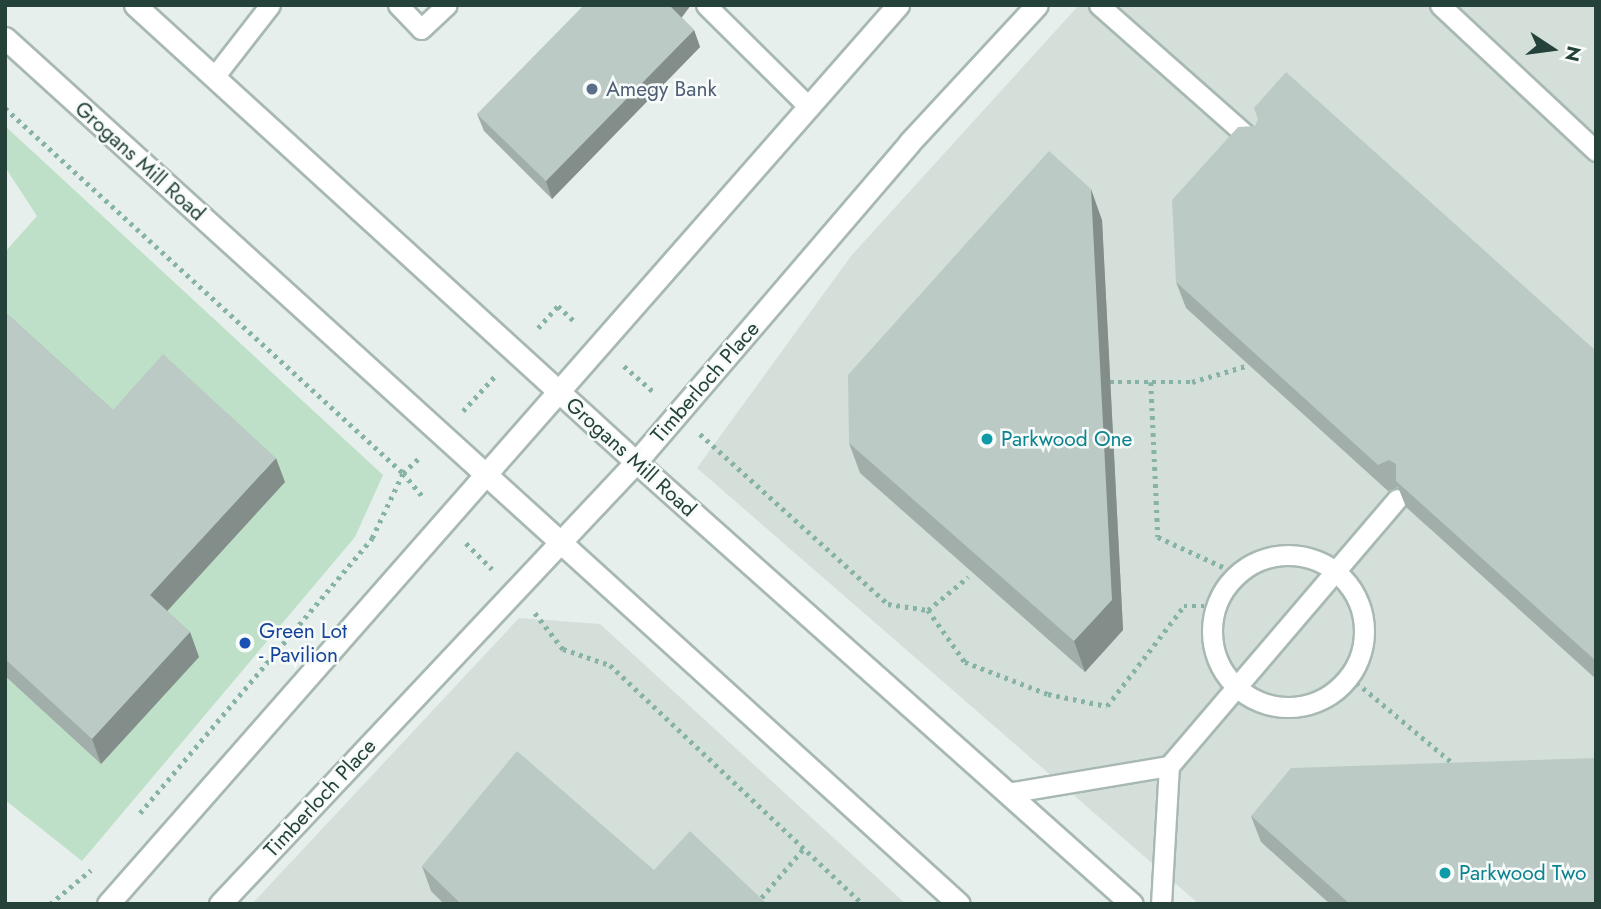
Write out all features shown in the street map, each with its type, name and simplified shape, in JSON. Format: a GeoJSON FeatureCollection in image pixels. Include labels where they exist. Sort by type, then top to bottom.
{"type":"FeatureCollection","features":[{"type":"Feature","properties":{"kind":"main road","name":"Grogans Mill Road"},"geometry":{"type":"LineString","coordinates":[[135,5],[636,462],[1132,904]]}},
{"type":"Feature","properties":{"kind":"main road"},"geometry":{"type":"LineString","coordinates":[[108,904],[600,345],[807,105],[898,5]]}},
{"type":"Feature","properties":{"kind":"main road","name":"Timberloch Place"},"geometry":{"type":"LineString","coordinates":[[220,904],[636,462],[909,143],[1037,5]]}},
{"type":"Feature","properties":{"kind":"main road","name":"Grogans Mill Road"},"geometry":{"type":"LineString","coordinates":[[5,38],[959,904]]}},
{"type":"Feature","properties":{"kind":"lane"},"geometry":{"type":"LineString","coordinates":[[214,77],[270,5]]}},
{"type":"Feature","properties":{"kind":"lane"},"geometry":{"type":"LineString","coordinates":[[398,5],[421,29],[447,5]]}},
{"type":"Feature","properties":{"kind":"lane"},"geometry":{"type":"LineString","coordinates":[[706,5],[807,105]]}},
{"type":"Feature","properties":{"kind":"lane"},"geometry":{"type":"LineString","coordinates":[[1099,5],[1256,144]]}},
{"type":"Feature","properties":{"kind":"lane"},"geometry":{"type":"LineString","coordinates":[[1440,5],[1596,151]]}},
{"type":"Feature","properties":{"kind":"lane"},"geometry":{"type":"LineString","coordinates":[[1161,904],[1169,766],[1338,572],[1397,499]]}},
{"type":"Feature","properties":{"kind":"lane"},"geometry":{"type":"LineString","coordinates":[[1283,554],[1315,558],[1338,572],[1356,594],[1365,627],[1362,652],[1350,677],[1318,702],[1297,707],[1270,706],[1237,688],[1215,651],[1212,633],[1217,606],[1238,574],[1248,566],[1283,554]]}},
{"type":"Feature","properties":{"kind":"lane"},"geometry":{"type":"LineString","coordinates":[[1007,793],[1169,766]]}},
{"type":"Feature","properties":{"kind":"path"},"geometry":{"type":"LineString","coordinates":[[132,823],[372,538],[403,473],[443,435],[558,306],[888,604],[928,610],[965,662],[1048,695],[1107,706],[1184,606],[1217,606]]}},
{"type":"Feature","properties":{"kind":"path"},"geometry":{"type":"LineString","coordinates":[[1111,382],[1192,382],[1249,365]]}},
{"type":"Feature","properties":{"kind":"path"},"geometry":{"type":"LineString","coordinates":[[1151,382],[1158,537],[1238,574]]}},
{"type":"Feature","properties":{"kind":"path"},"geometry":{"type":"LineString","coordinates":[[928,610],[968,577]]}},
{"type":"Feature","properties":{"kind":"path"},"geometry":{"type":"LineString","coordinates":[[1350,677],[1462,771]]}},
{"type":"Feature","properties":{"kind":"path"},"geometry":{"type":"LineString","coordinates":[[756,904],[804,848]]}},
{"type":"Feature","properties":{"kind":"path"},"geometry":{"type":"LineString","coordinates":[[50,904],[96,865]]}},
{"type":"Feature","properties":{"kind":"shaded area"},"geometry":{"type":"Polygon","coordinates":[[[1079,5],[1596,5],[1596,904],[1199,904],[697,468],[851,256],[1079,5]]]}},
{"type":"Feature","properties":{"kind":"shaded area"},"geometry":{"type":"Polygon","coordinates":[[[519,618],[600,624],[906,904],[252,904],[519,618]]]}},
{"type":"Feature","properties":{"kind":"green space"},"geometry":{"type":"Polygon","coordinates":[[[5,126],[383,475],[355,537],[82,861],[5,800],[5,676],[102,764],[135,598],[122,435],[5,328],[5,252],[37,216],[5,167],[5,126]]]}},
{"type":"Feature","properties":{"kind":"building","name":"Amegy Bank"},"geometry":{"type":"Polygon","coordinates":[[[584,5],[672,5],[694,30],[546,181],[477,114],[584,5]]]}},
{"type":"Feature","properties":{"kind":"building"},"geometry":{"type":"Polygon","coordinates":[[[1286,72],[1596,351],[1596,661],[1396,481],[1396,464],[1389,460],[1378,465],[1176,282],[1172,200],[1238,127],[1255,126],[1258,119],[1254,108],[1286,72]]]}},
{"type":"Feature","properties":{"kind":"building","name":"Parkwood One"},"geometry":{"type":"Polygon","coordinates":[[[1049,151],[1091,189],[1112,600],[1074,641],[849,443],[848,375],[1049,151]]]}},
{"type":"Feature","properties":{"kind":"building"},"geometry":{"type":"Polygon","coordinates":[[[5,312],[113,410],[163,354],[276,458],[150,595],[190,632],[92,739],[5,659],[5,312]]]}},
{"type":"Feature","properties":{"kind":"building"},"geometry":{"type":"Polygon","coordinates":[[[517,751],[654,870],[690,831],[767,904],[457,904],[459,902],[422,866],[517,751]]]}},
{"type":"Feature","properties":{"kind":"building","name":"Parkwood Two"},"geometry":{"type":"Polygon","coordinates":[[[1596,758],[1596,904],[1350,904],[1251,816],[1291,768],[1596,758]]]}},
{"type":"Feature","properties":{"kind":"place","name":"Amegy Bank"},"geometry":{"type":"Point","coordinates":[592,89]}},
{"type":"Feature","properties":{"kind":"place","name":"Parkwood One"},"geometry":{"type":"Point","coordinates":[987,439]}},
{"type":"Feature","properties":{"kind":"place","name":"Green Lot - Pavilion"},"geometry":{"type":"Point","coordinates":[245,643]}},
{"type":"Feature","properties":{"kind":"place","name":"Parkwood Two"},"geometry":{"type":"Point","coordinates":[1445,873]}}]}
